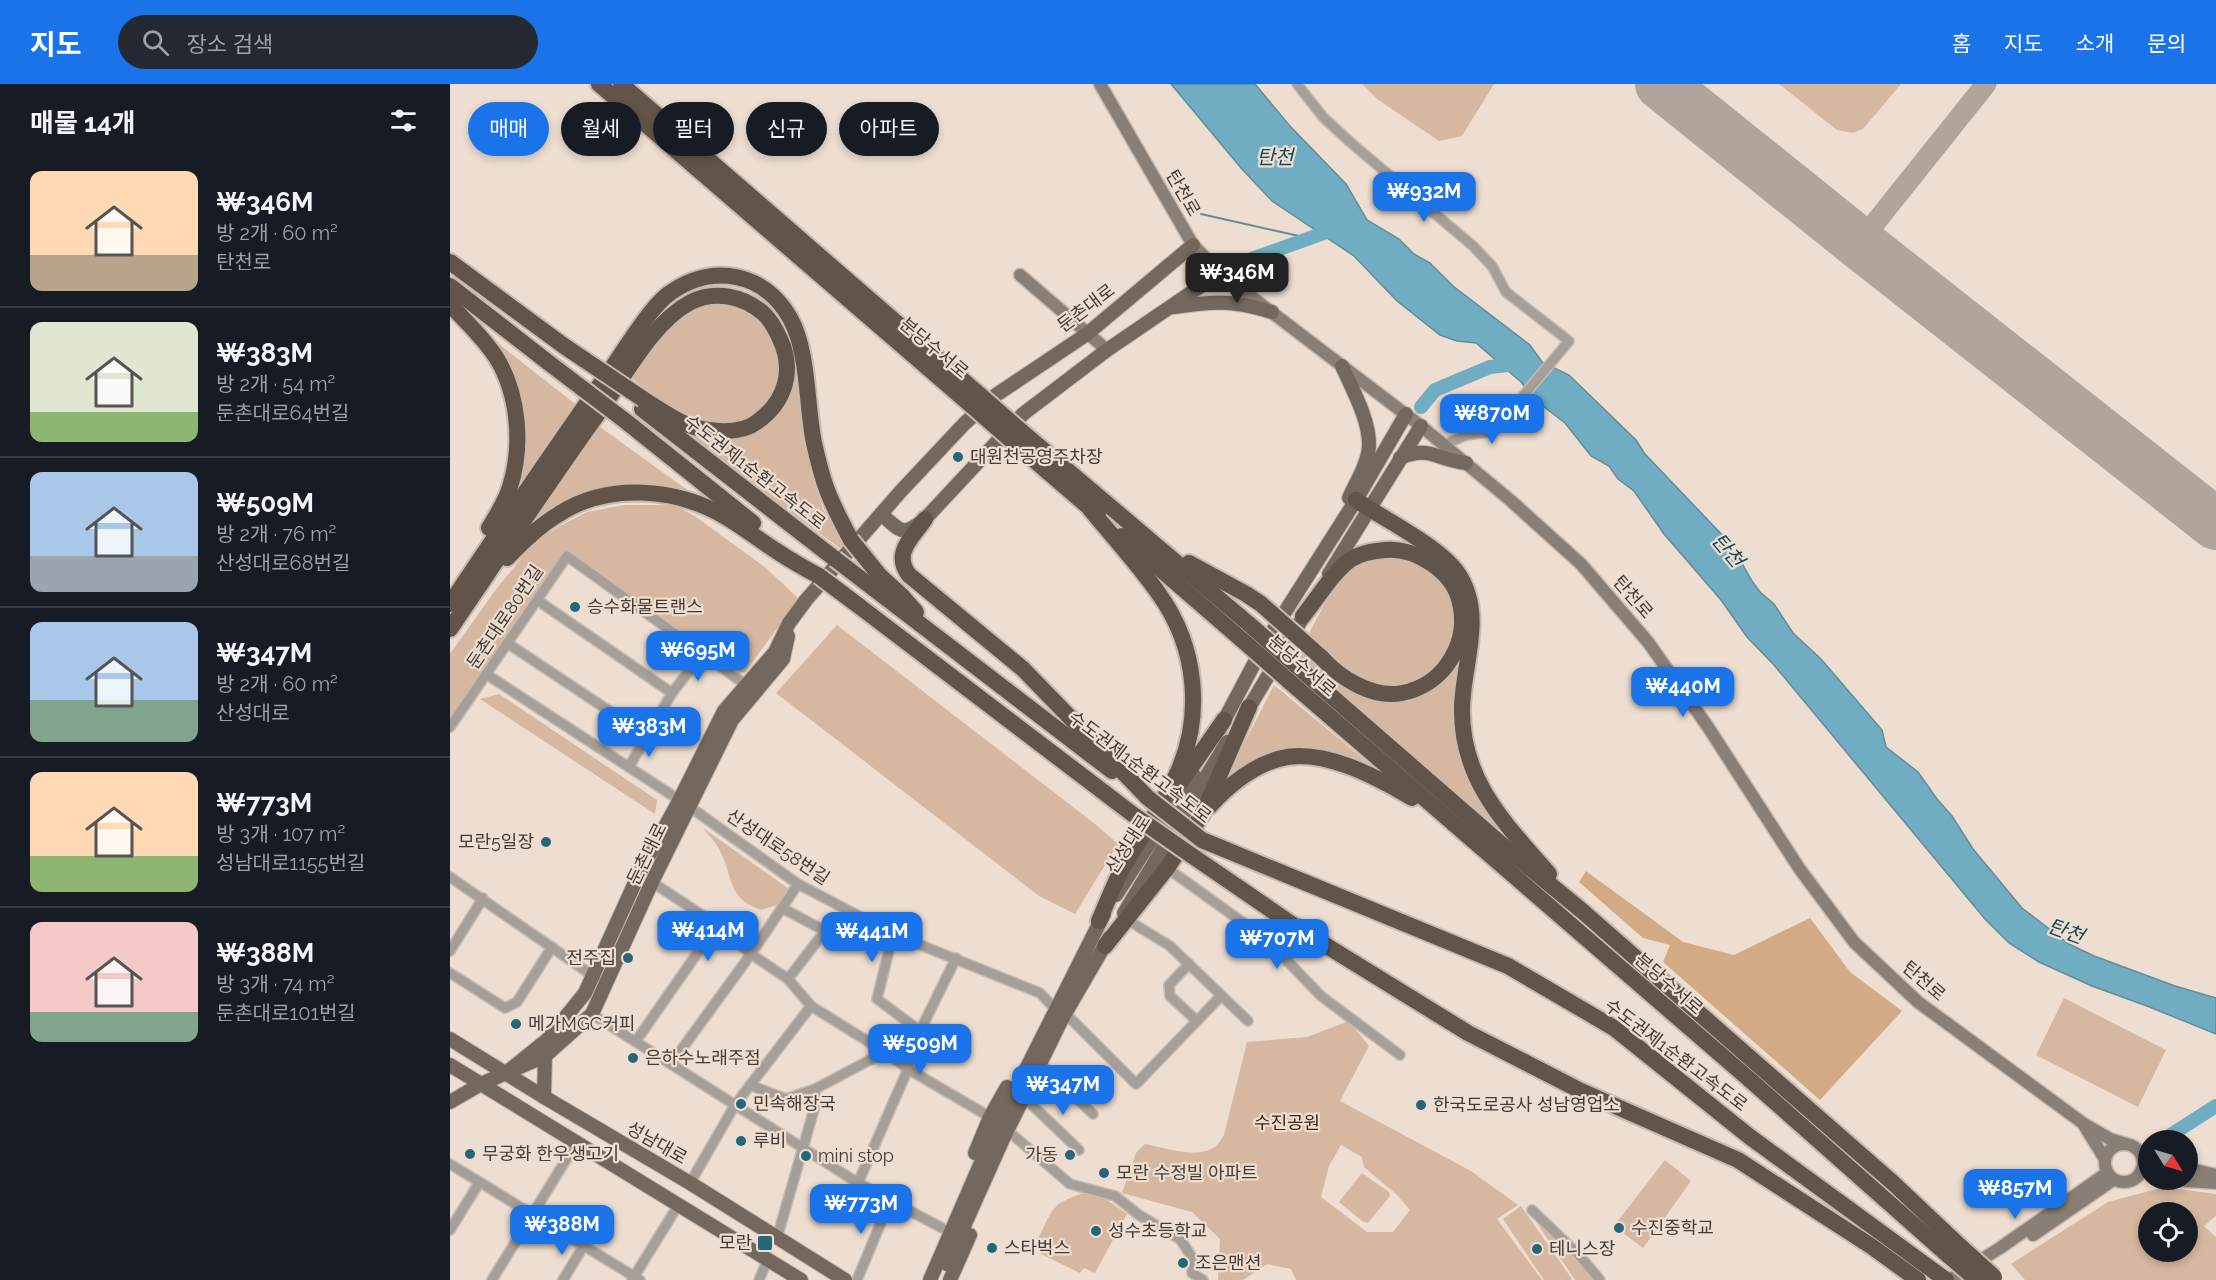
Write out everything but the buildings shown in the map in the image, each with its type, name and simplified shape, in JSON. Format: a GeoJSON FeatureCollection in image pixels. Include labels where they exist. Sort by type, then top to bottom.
{"type":"FeatureCollection","features":[{"type":"Feature","properties":{"kind":"highway","name":"분당수서로"},"geometry":{"type":"LineString","coordinates":[[599,84],[983,399],[1155,544],[1245,632]]}},
{"type":"Feature","properties":{"kind":"highway","name":"분당수서로"},"geometry":{"type":"LineString","coordinates":[[621,84],[983,399]]}},
{"type":"Feature","properties":{"kind":"highway","name":"수도권제1순환고속도로"},"geometry":{"type":"LineString","coordinates":[[450,262],[640,402],[836,559],[877,582],[940,639],[1202,840],[1508,966],[1595,1017],[1614,1029],[1758,1143],[1948,1280]]}},
{"type":"Feature","properties":{"kind":"highway"},"geometry":{"type":"LineString","coordinates":[[450,603],[548,458],[644,323],[668,294],[686,283],[708,276],[728,275],[747,279],[766,290],[790,318],[801,354],[814,442],[828,494],[851,540],[877,582]]}},
{"type":"Feature","properties":{"kind":"highway"},"geometry":{"type":"LineString","coordinates":[[450,286],[628,423],[819,576],[1143,820],[1296,927],[1468,1033],[1581,1091],[1738,1161],[1806,1203],[1916,1278]]}},
{"type":"Feature","properties":{"kind":"highway"},"geometry":{"type":"LineString","coordinates":[[450,629],[562,464],[649,340],[667,319],[693,301],[715,295],[732,297],[750,303],[765,315],[776,329],[789,366],[786,385],[778,399],[756,423],[745,428],[706,430],[682,423],[640,402]]}},
{"type":"Feature","properties":{"kind":"highway"},"geometry":{"type":"LineString","coordinates":[[450,304],[496,357],[508,383],[516,414],[517,438],[516,464],[510,490],[450,603]]}},
{"type":"Feature","properties":{"kind":"highway","name":"분당수서로"},"geometry":{"type":"LineString","coordinates":[[1019,429],[1090,508],[1245,632],[1447,818],[1862,1177],[1956,1252],[1996,1279]]}},
{"type":"Feature","properties":{"kind":"highway"},"geometry":{"type":"LineString","coordinates":[[450,629],[507,558],[534,531],[560,512],[584,501],[610,494],[633,492],[659,494],[694,502],[725,516],[776,551],[819,576]]}},
{"type":"Feature","properties":{"kind":"highway"},"geometry":{"type":"LineString","coordinates":[[1362,505],[1442,556],[1458,572],[1468,590],[1473,611],[1462,711],[1465,741],[1472,769],[1486,799],[1581,910]]}},
{"type":"Feature","properties":{"kind":"highway"},"geometry":{"type":"LineString","coordinates":[[1090,508],[1160,595],[1191,660],[1194,701],[1190,736],[1177,775],[1143,820],[1099,921]]}},
{"type":"Feature","properties":{"kind":"highway"},"geometry":{"type":"LineString","coordinates":[[925,519],[904,548],[902,563],[909,575],[999,647],[1037,681],[1148,798]]}},
{"type":"Feature","properties":{"kind":"highway"},"geometry":{"type":"LineString","coordinates":[[1155,544],[1261,604],[1330,667],[1374,692],[1395,695],[1416,691],[1435,680],[1451,660],[1460,642],[1462,618],[1459,597],[1436,566],[1419,555],[1397,549],[1371,551],[1352,559],[1336,573],[1303,616]]}},
{"type":"Feature","properties":{"kind":"highway","name":"분당수서로"},"geometry":{"type":"LineString","coordinates":[[1294,675],[1581,910],[1892,1182],[1956,1252],[1977,1280]]}},
{"type":"Feature","properties":{"kind":"highway"},"geometry":{"type":"LineString","coordinates":[[1105,946],[1167,868],[1203,813],[1249,707]]}},
{"type":"Feature","properties":{"kind":"highway"},"geometry":{"type":"LineString","coordinates":[[1143,820],[1224,720]]}},
{"type":"Feature","properties":{"kind":"highway"},"geometry":{"type":"LineString","coordinates":[[1203,813],[1224,791],[1245,776],[1279,759],[1305,757],[1328,760],[1376,776],[1447,818]]}},
{"type":"Feature","properties":{"kind":"main road","name":"탄천로"},"geometry":{"type":"LineString","coordinates":[[1100,84],[1193,245],[1220,273],[1421,426],[1510,500],[1581,564],[1648,642],[1708,728],[1799,868],[1854,942],[1918,1002],[2084,1124],[2110,1139],[2126,1144]]}},
{"type":"Feature","properties":{"kind":"main road","name":"둔촌대로"},"geometry":{"type":"LineString","coordinates":[[450,1102],[481,1084],[545,1056],[592,1014],[652,882],[724,711],[775,652],[789,622],[806,600],[964,424],[983,399],[1087,334],[1193,245]]}},
{"type":"Feature","properties":{"kind":"main road"},"geometry":{"type":"LineString","coordinates":[[881,514],[904,531],[910,530],[925,519],[992,446],[1019,429],[1107,350],[1220,273]]}},
{"type":"Feature","properties":{"kind":"main road"},"geometry":{"type":"LineString","coordinates":[[1020,275],[1107,350]]}},
{"type":"Feature","properties":{"kind":"main road"},"geometry":{"type":"LineString","coordinates":[[1172,307],[1223,301],[1246,304],[1272,312]]}},
{"type":"Feature","properties":{"kind":"main road"},"geometry":{"type":"LineString","coordinates":[[1335,531],[1364,466],[1369,446],[1367,428],[1342,366]]}},
{"type":"Feature","properties":{"kind":"main road","name":"산성대로"},"geometry":{"type":"LineString","coordinates":[[930,1280],[1063,1017],[1155,859],[1303,616],[1362,505],[1406,414]]}},
{"type":"Feature","properties":{"kind":"main road","name":"산성대로"},"geometry":{"type":"LineString","coordinates":[[940,1280],[1055,1009],[1099,921],[1199,768],[1264,645],[1335,531],[1362,505],[1400,458],[1421,426]]}},
{"type":"Feature","properties":{"kind":"main road"},"geometry":{"type":"LineString","coordinates":[[1400,458],[1415,452],[1432,453],[1452,461],[1466,463]]}},
{"type":"Feature","properties":{"kind":"main road","name":"둔촌대로"},"geometry":{"type":"LineString","coordinates":[[506,1073],[547,1040],[574,1008],[594,976],[638,876],[685,804],[732,720],[783,659],[788,642],[789,622]]}},
{"type":"Feature","properties":{"kind":"main road"},"geometry":{"type":"LineString","coordinates":[[950,1280],[1003,1136],[1029,1102],[1105,946]]}},
{"type":"Feature","properties":{"kind":"main road"},"geometry":{"type":"LineString","coordinates":[[920,1280],[990,1117],[1055,1009]]}},
{"type":"Feature","properties":{"kind":"main road","name":"성남대로"},"geometry":{"type":"LineString","coordinates":[[450,1039],[690,1183],[845,1280]]}},
{"type":"Feature","properties":{"kind":"main road"},"geometry":{"type":"LineString","coordinates":[[544,1097],[545,1056]]}},
{"type":"Feature","properties":{"kind":"main road"},"geometry":{"type":"LineString","coordinates":[[450,1065],[801,1280]]}},
{"type":"Feature","properties":{"kind":"main road"},"geometry":{"type":"LineString","coordinates":[[2084,1124],[2105,1159],[2110,1176],[2122,1183],[2135,1179],[2138,1176]]}},
{"type":"Feature","properties":{"kind":"main road"},"geometry":{"type":"LineString","coordinates":[[2105,1159],[2112,1148],[2126,1144],[2138,1150]]}},
{"type":"Feature","properties":{"kind":"main road"},"geometry":{"type":"LineString","coordinates":[[2198,1170],[2216,1175]]}},
{"type":"Feature","properties":{"kind":"main road"},"geometry":{"type":"LineString","coordinates":[[1948,1280],[2110,1176]]}},
{"type":"Feature","properties":{"kind":"main road"},"geometry":{"type":"LineString","coordinates":[[1964,1280],[2007,1253],[2110,1176]]}},
{"type":"Feature","properties":{"kind":"main road"},"geometry":{"type":"LineString","coordinates":[[2198,1182],[2216,1183]]}},
{"type":"Feature","properties":{"kind":"street"},"geometry":{"type":"LineString","coordinates":[[1297,84],[1323,117],[1350,142],[1473,246],[1492,266],[1506,292],[1569,341],[1494,431],[1466,435],[1444,445]]}},
{"type":"Feature","properties":{"kind":"street","name":"둔촌대로80번길"},"geometry":{"type":"LineString","coordinates":[[450,727],[567,556],[702,654]]}},
{"type":"Feature","properties":{"kind":"street"},"geometry":{"type":"LineString","coordinates":[[537,600],[672,693]]}},
{"type":"Feature","properties":{"kind":"street"},"geometry":{"type":"LineString","coordinates":[[507,643],[647,736]]}},
{"type":"Feature","properties":{"kind":"street"},"geometry":{"type":"LineString","coordinates":[[629,767],[672,693],[702,654],[746,686]]}},
{"type":"Feature","properties":{"kind":"street","name":"산성대로58번길"},"geometry":{"type":"LineString","coordinates":[[486,674],[685,804],[798,884],[893,934],[1040,993],[1055,1009]]}},
{"type":"Feature","properties":{"kind":"street"},"geometry":{"type":"LineString","coordinates":[[1167,868],[1266,939],[1321,996],[1400,1055]]}},
{"type":"Feature","properties":{"kind":"street"},"geometry":{"type":"LineString","coordinates":[[450,877],[607,984]]}},
{"type":"Feature","properties":{"kind":"street"},"geometry":{"type":"LineString","coordinates":[[652,882],[717,925],[751,954],[788,979],[811,1006],[908,1069],[990,1117]]}},
{"type":"Feature","properties":{"kind":"street"},"geometry":{"type":"LineString","coordinates":[[671,1064],[751,954],[798,884]]}},
{"type":"Feature","properties":{"kind":"street"},"geometry":{"type":"LineString","coordinates":[[450,951],[483,898]]}},
{"type":"Feature","properties":{"kind":"street"},"geometry":{"type":"LineString","coordinates":[[782,908],[825,931],[893,934],[877,999],[920,1031]]}},
{"type":"Feature","properties":{"kind":"street"},"geometry":{"type":"LineString","coordinates":[[1126,919],[1170,946],[1248,1021]]}},
{"type":"Feature","properties":{"kind":"street"},"geometry":{"type":"LineString","coordinates":[[636,1041],[717,925]]}},
{"type":"Feature","properties":{"kind":"street"},"geometry":{"type":"LineString","coordinates":[[788,979],[825,931]]}},
{"type":"Feature","properties":{"kind":"street"},"geometry":{"type":"LineString","coordinates":[[450,973],[505,1008],[517,1002],[552,947]]}},
{"type":"Feature","properties":{"kind":"street"},"geometry":{"type":"LineString","coordinates":[[750,1084],[786,1099],[815,1089],[885,1052],[910,1042],[920,1031],[956,958]]}},
{"type":"Feature","properties":{"kind":"street"},"geometry":{"type":"LineString","coordinates":[[1189,964],[1169,984],[1170,996],[1197,1021]]}},
{"type":"Feature","properties":{"kind":"street"},"geometry":{"type":"LineString","coordinates":[[1070,1018],[1136,1084],[1221,996]]}},
{"type":"Feature","properties":{"kind":"street"},"geometry":{"type":"LineString","coordinates":[[690,1183],[735,1105],[811,1006]]}},
{"type":"Feature","properties":{"kind":"street"},"geometry":{"type":"LineString","coordinates":[[592,1014],[858,1183],[942,1228]]}},
{"type":"Feature","properties":{"kind":"street"},"geometry":{"type":"LineString","coordinates":[[858,1183],[908,1069],[910,1042]]}},
{"type":"Feature","properties":{"kind":"street"},"geometry":{"type":"LineString","coordinates":[[1045,1068],[1093,1114]]}},
{"type":"Feature","properties":{"kind":"street"},"geometry":{"type":"LineString","coordinates":[[777,1238],[815,1107],[815,1089]]}},
{"type":"Feature","properties":{"kind":"street"},"geometry":{"type":"LineString","coordinates":[[1029,1102],[1079,1150]]}},
{"type":"Feature","properties":{"kind":"street"},"geometry":{"type":"LineString","coordinates":[[1003,1136],[1070,1184],[1115,1196],[1139,1215],[1180,1239],[1192,1257],[1192,1273],[1203,1280]]}},
{"type":"Feature","properties":{"kind":"street"},"geometry":{"type":"LineString","coordinates":[[492,1280],[577,1142]]}},
{"type":"Feature","properties":{"kind":"street"},"geometry":{"type":"LineString","coordinates":[[450,1165],[635,1279],[679,1204]]}},
{"type":"Feature","properties":{"kind":"street"},"geometry":{"type":"LineString","coordinates":[[450,1230],[479,1183]]}},
{"type":"Feature","properties":{"kind":"street"},"geometry":{"type":"LineString","coordinates":[[857,1280],[890,1201]]}},
{"type":"Feature","properties":{"kind":"street"},"geometry":{"type":"LineString","coordinates":[[1532,1210],[1579,1255],[1600,1280]]}},
{"type":"Feature","properties":{"kind":"street"},"geometry":{"type":"LineString","coordinates":[[563,1280],[583,1247]]}},
{"type":"Feature","properties":{"kind":"street"},"geometry":{"type":"LineString","coordinates":[[759,1280],[768,1259]]}},
{"type":"Feature","properties":{"kind":"green space"},"geometry":{"type":"Polygon","coordinates":[[[1362,84],[1494,84],[1462,136],[1439,141],[1377,99],[1362,84]]]}},
{"type":"Feature","properties":{"kind":"green space"},"geometry":{"type":"Polygon","coordinates":[[[1779,84],[1901,84],[1863,129],[1853,133],[1837,130],[1779,84]]]}},
{"type":"Feature","properties":{"kind":"green space"},"geometry":{"type":"Polygon","coordinates":[[[720,301],[757,317],[768,328],[777,348],[777,377],[767,403],[746,421],[732,426],[685,417],[663,404],[632,378],[658,340],[677,319],[703,305],[720,301]]]}},
{"type":"Feature","properties":{"kind":"green space"},"geometry":{"type":"Polygon","coordinates":[[[476,326],[579,407],[513,496],[523,428],[476,326]]]}},
{"type":"Feature","properties":{"kind":"green space"},"geometry":{"type":"Polygon","coordinates":[[[797,372],[804,441],[815,485],[823,509],[852,557],[688,437],[728,438],[758,430],[780,409],[797,372]]]}},
{"type":"Feature","properties":{"kind":"green space"},"geometry":{"type":"Polygon","coordinates":[[[600,427],[697,497],[650,484],[603,486],[572,498],[520,537],[600,427]]]}},
{"type":"Feature","properties":{"kind":"green space"},"geometry":{"type":"Polygon","coordinates":[[[624,505],[675,505],[696,517],[766,568],[799,599],[745,672],[732,673],[695,644],[563,553],[450,719],[450,654],[494,592],[532,545],[558,527],[587,512],[624,505]]]}},
{"type":"Feature","properties":{"kind":"green space"},"geometry":{"type":"Polygon","coordinates":[[[1389,556],[1411,559],[1433,570],[1453,596],[1456,615],[1454,638],[1447,656],[1414,685],[1391,689],[1366,683],[1333,662],[1307,637],[1340,575],[1361,563],[1389,556]]]}},
{"type":"Feature","properties":{"kind":"green space"},"geometry":{"type":"Polygon","coordinates":[[[837,625],[1118,844],[1075,914],[1039,896],[776,693],[837,625]]]}},
{"type":"Feature","properties":{"kind":"green space"},"geometry":{"type":"Polygon","coordinates":[[[1303,653],[1360,692],[1390,701],[1407,701],[1424,695],[1459,664],[1464,764],[1478,797],[1509,842],[1299,659],[1303,653]]]}},
{"type":"Feature","properties":{"kind":"green space"},"geometry":{"type":"Polygon","coordinates":[[[1274,685],[1373,767],[1332,755],[1243,767],[1227,777],[1274,685]]]}},
{"type":"Feature","properties":{"kind":"green space"},"geometry":{"type":"Polygon","coordinates":[[[499,694],[657,800],[655,814],[480,699],[499,694]]]}},
{"type":"Feature","properties":{"kind":"green space"},"geometry":{"type":"Polygon","coordinates":[[[703,828],[789,889],[777,905],[761,910],[742,900],[733,886],[718,848],[703,828]]]}},
{"type":"Feature","properties":{"kind":"green space"},"geometry":{"type":"Polygon","coordinates":[[[2064,998],[2166,1050],[2138,1107],[2036,1055],[2064,998]]]}},
{"type":"Feature","properties":{"kind":"green space","name":"수진공원"},"geometry":{"type":"Polygon","coordinates":[[[1349,1021],[1369,1046],[1340,1101],[1471,1171],[1518,1205],[1497,1219],[1542,1280],[1296,1280],[1291,1269],[1267,1264],[1243,1280],[1218,1280],[1220,1239],[1192,1212],[1122,1193],[1136,1153],[1145,1144],[1191,1153],[1208,1150],[1217,1145],[1224,1135],[1247,1042],[1307,1037],[1349,1021]],[[1341,1145],[1329,1166],[1321,1197],[1367,1232],[1393,1232],[1410,1210],[1396,1194],[1364,1167],[1362,1157],[1341,1145]]]}},
{"type":"Feature","properties":{"kind":"green space"},"geometry":{"type":"Polygon","coordinates":[[[1665,1160],[1691,1181],[1643,1248],[1614,1226],[1665,1160]]]}},
{"type":"Feature","properties":{"kind":"green space"},"geometry":{"type":"Polygon","coordinates":[[[1362,1173],[1389,1192],[1390,1196],[1368,1223],[1362,1221],[1339,1202],[1362,1173]]]}},
{"type":"Feature","properties":{"kind":"green space"},"geometry":{"type":"Polygon","coordinates":[[[2153,1190],[2186,1190],[2216,1194],[2216,1216],[2204,1226],[2216,1237],[2216,1280],[2025,1280],[2011,1264],[2108,1202],[2153,1190]]]}},
{"type":"Feature","properties":{"kind":"green space"},"geometry":{"type":"Polygon","coordinates":[[[1085,1193],[1103,1197],[1127,1214],[1095,1273],[1084,1268],[1080,1273],[1039,1253],[1042,1246],[1036,1243],[1053,1210],[1064,1201],[1085,1193]]]}},
{"type":"Feature","properties":{"kind":"green space","name":"테니스장"},"geometry":{"type":"Polygon","coordinates":[[[1521,1206],[1571,1280],[1544,1280],[1503,1219],[1521,1206]]]}},
{"type":"Feature","properties":{"kind":"green space"},"geometry":{"type":"Polygon","coordinates":[[[1533,1217],[1560,1240],[1595,1280],[1575,1280],[1533,1217]]]}},
{"type":"Feature","properties":{"kind":"shaded area"},"geometry":{"type":"Polygon","coordinates":[[[1586,871],[1683,942],[1734,955],[1810,918],[1850,972],[1902,1011],[1820,1100],[1663,962],[1670,945],[1643,938],[1579,882],[1586,871]]]}},
{"type":"Feature","properties":{"kind":"water","name":"탄천"},"geometry":{"type":"Polygon","coordinates":[[[1171,84],[1255,84],[1289,125],[1346,184],[1367,220],[1399,239],[1414,254],[1430,263],[1453,286],[1530,345],[1542,362],[1569,375],[1636,440],[1645,454],[1725,538],[1730,552],[1739,558],[1752,581],[1760,592],[1774,604],[1793,633],[1821,659],[1882,730],[1886,747],[1918,772],[1952,816],[1973,849],[2022,908],[2069,944],[2094,956],[2175,986],[2216,998],[2216,1034],[2092,986],[2039,962],[2009,943],[1985,919],[1774,665],[1747,637],[1721,600],[1664,534],[1634,491],[1618,479],[1609,466],[1591,456],[1565,423],[1535,400],[1521,382],[1476,343],[1457,341],[1440,335],[1397,301],[1354,256],[1272,201],[1241,168],[1171,84]]]}},
{"type":"Feature","properties":{"kind":"waterway"},"geometry":{"type":"LineString","coordinates":[[1201,214],[1308,238]]}},
{"type":"Feature","properties":{"kind":"waterway"},"geometry":{"type":"LineString","coordinates":[[1235,265],[1335,229]]}},
{"type":"Feature","properties":{"kind":"waterway"},"geometry":{"type":"LineString","coordinates":[[1421,407],[1435,390],[1490,367],[1517,364]]}},
{"type":"Feature","properties":{"kind":"waterway"},"geometry":{"type":"LineString","coordinates":[[2179,1130],[2216,1106]]}},
{"type":"Feature","properties":{"kind":"taxiway"},"geometry":{"type":"LineString","coordinates":[[1859,243],[1986,84]]}},
{"type":"Feature","properties":{"kind":"runway"},"geometry":{"type":"LineString","coordinates":[[1661,84],[2216,524]]}},
{"type":"Feature","properties":{"kind":"place","name":"대원천공영주차장"},"geometry":{"type":"Point","coordinates":[958,457]}},
{"type":"Feature","properties":{"kind":"place","name":"승수화물트랜스"},"geometry":{"type":"Point","coordinates":[575,607]}},
{"type":"Feature","properties":{"kind":"place","name":"모란5일장"},"geometry":{"type":"Point","coordinates":[546,842]}},
{"type":"Feature","properties":{"kind":"place","name":"전주집"},"geometry":{"type":"Point","coordinates":[628,958]}},
{"type":"Feature","properties":{"kind":"place","name":"메가MGC커피"},"geometry":{"type":"Point","coordinates":[516,1024]}},
{"type":"Feature","properties":{"kind":"place","name":"은하수노래주점"},"geometry":{"type":"Point","coordinates":[633,1058]}},
{"type":"Feature","properties":{"kind":"place","name":"민속해장국"},"geometry":{"type":"Point","coordinates":[741,1104]}},
{"type":"Feature","properties":{"kind":"place","name":"한국도로공사 성남영업소"},"geometry":{"type":"Point","coordinates":[1421,1105]}},
{"type":"Feature","properties":{"kind":"place","name":"루비"},"geometry":{"type":"Point","coordinates":[741,1141]}},
{"type":"Feature","properties":{"kind":"place","name":"무궁화 한우생고기"},"geometry":{"type":"Point","coordinates":[470,1154]}},
{"type":"Feature","properties":{"kind":"place","name":"가동"},"geometry":{"type":"Point","coordinates":[1070,1155]}},
{"type":"Feature","properties":{"kind":"place","name":"mini stop"},"geometry":{"type":"Point","coordinates":[806,1156]}},
{"type":"Feature","properties":{"kind":"place","name":"모란 수정빌 아파트"},"geometry":{"type":"Point","coordinates":[1104,1173]}},
{"type":"Feature","properties":{"kind":"place","name":"수진중학교"},"geometry":{"type":"Point","coordinates":[1619,1228]}},
{"type":"Feature","properties":{"kind":"place","name":"성수초등학교"},"geometry":{"type":"Point","coordinates":[1096,1231]}},
{"type":"Feature","properties":{"kind":"place","name":"모란"},"geometry":{"type":"Point","coordinates":[765,1243]}},
{"type":"Feature","properties":{"kind":"place","name":"스타벅스"},"geometry":{"type":"Point","coordinates":[992,1248]}},
{"type":"Feature","properties":{"kind":"place","name":"테니스장"},"geometry":{"type":"Point","coordinates":[1537,1249]}},
{"type":"Feature","properties":{"kind":"place","name":"조은맨션"},"geometry":{"type":"Point","coordinates":[1183,1263]}}]}
